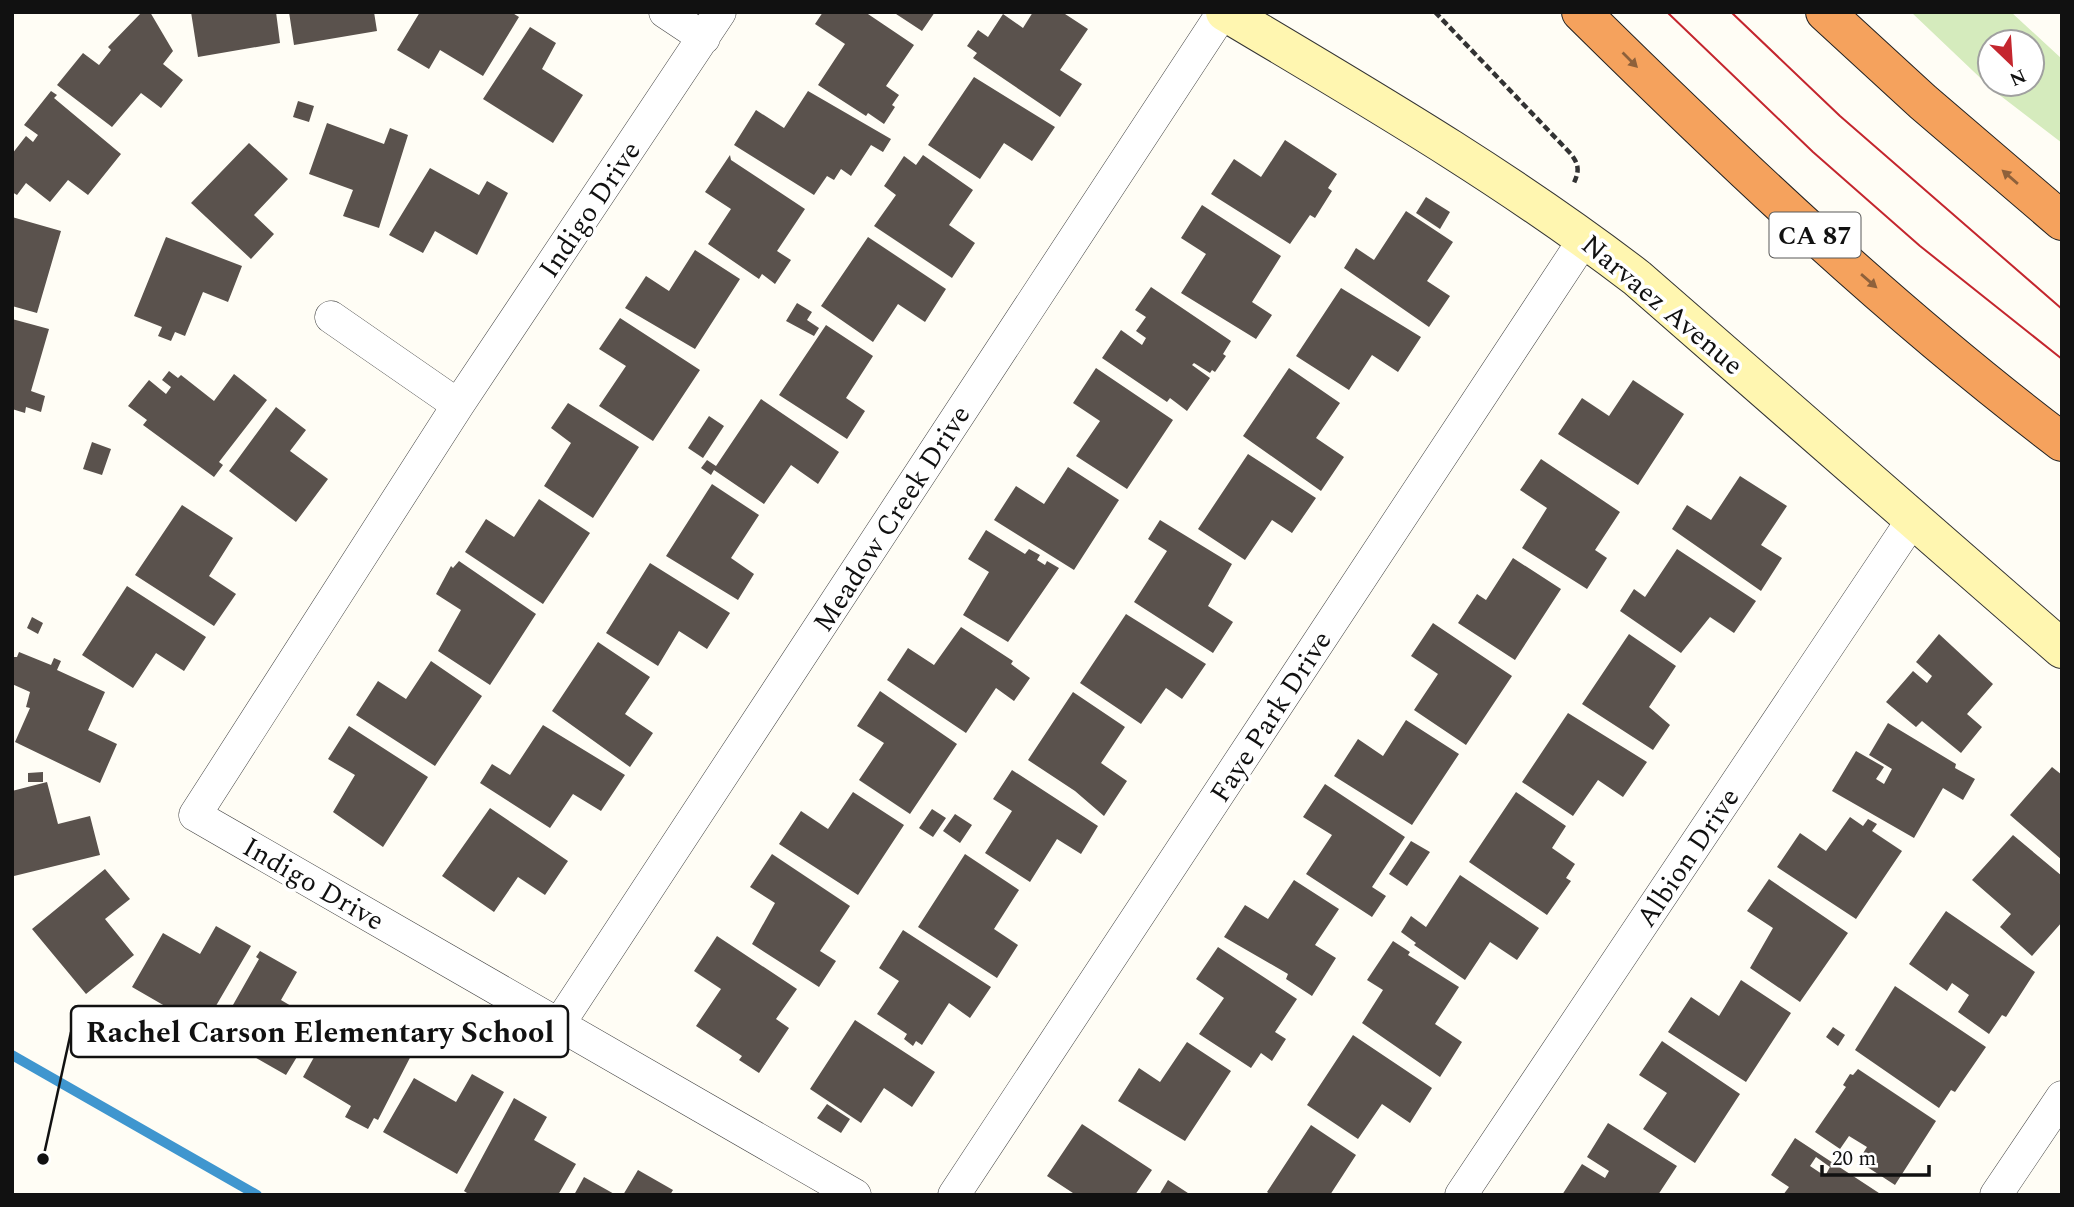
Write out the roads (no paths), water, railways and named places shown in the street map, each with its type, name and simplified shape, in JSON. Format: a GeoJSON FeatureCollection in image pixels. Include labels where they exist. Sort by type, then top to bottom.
{"type":"FeatureCollection","features":[{"type":"Feature","properties":{"kind":"highway","name":"CA 87"},"geometry":{"type":"LineString","coordinates":[[1581,12],[1799,221],[1919,325],[2062,442]]}},
{"type":"Feature","properties":{"kind":"highway"},"geometry":{"type":"LineString","coordinates":[[1825,12],[1923,102],[2062,221]]}},
{"type":"Feature","properties":{"kind":"street"},"geometry":{"type":"LineString","coordinates":[[665,12],[712,25]]}},
{"type":"Feature","properties":{"kind":"street","name":"Narvaez Avenue"},"geometry":{"type":"LineString","coordinates":[[1224,12],[1489,172],[1585,238],[1637,278],[2062,649]]}},
{"type":"Feature","properties":{"kind":"street","name":"Meadow Creek Drive"},"geometry":{"type":"LineString","coordinates":[[559,1024],[1224,12]]}},
{"type":"Feature","properties":{"kind":"street","name":"Indigo Drive"},"geometry":{"type":"LineString","coordinates":[[712,25],[458,405],[195,815],[855,1195]]}},
{"type":"Feature","properties":{"kind":"street","name":"Faye Park Drive"},"geometry":{"type":"LineString","coordinates":[[954,1195],[1585,238]]}},
{"type":"Feature","properties":{"kind":"street"},"geometry":{"type":"LineString","coordinates":[[331,317],[458,405]]}},
{"type":"Feature","properties":{"kind":"street","name":"Albion Drive"},"geometry":{"type":"LineString","coordinates":[[1461,1195],[1913,519]]}},
{"type":"Feature","properties":{"kind":"street"},"geometry":{"type":"LineString","coordinates":[[1996,1195],[2062,1097]]}},
{"type":"Feature","properties":{"kind":"waterway"},"geometry":{"type":"LineString","coordinates":[[12,1055],[257,1195]]}},
{"type":"Feature","properties":{"kind":"tram line"},"geometry":{"type":"LineString","coordinates":[[1667,12],[1813,152],[1920,246],[2062,359]]}},
{"type":"Feature","properties":{"kind":"tram line"},"geometry":{"type":"LineString","coordinates":[[1731,12],[1840,116],[2062,309]]}},
{"type":"Feature","properties":{"kind":"place","name":"Rachel Carson Elementary School"},"geometry":{"type":"Point","coordinates":[43,1159]}}]}
